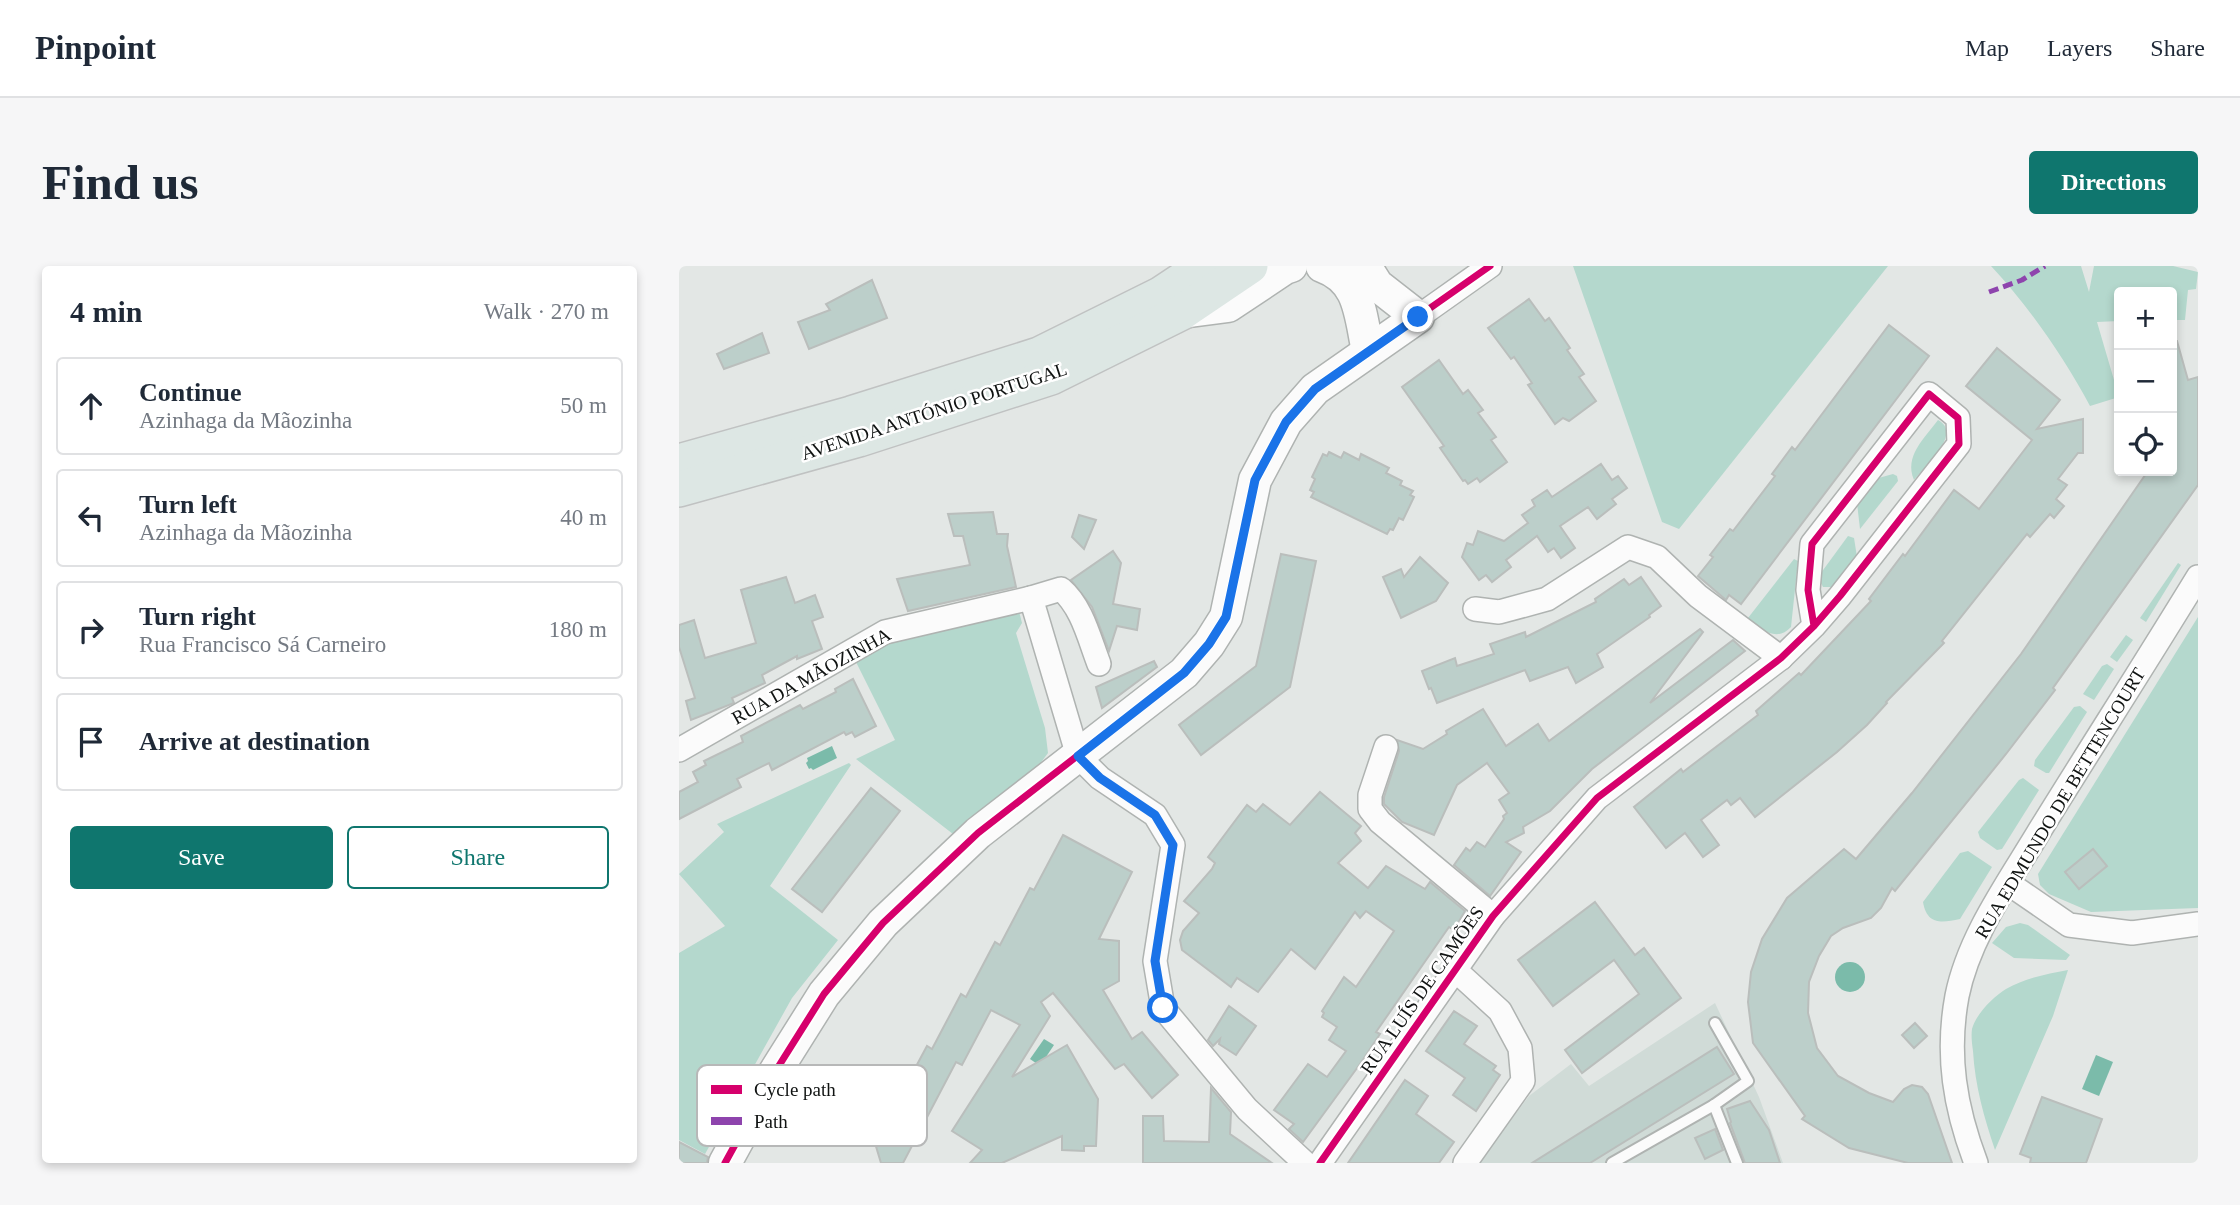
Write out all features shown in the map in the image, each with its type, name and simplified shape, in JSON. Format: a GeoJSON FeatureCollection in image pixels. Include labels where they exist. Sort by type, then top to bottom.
{"type":"FeatureCollection","features":[{"type":"Feature","properties":{"kind":"main road","name":"AVENIDA ANTÓNIO PORTUGAL"},"geometry":{"type":"LineString","coordinates":[[679,462],[851,414],[1039,355],[1160,295],[1203,266]]}},
{"type":"Feature","properties":{"kind":"main road","name":"AVENIDA ANTÓNIO PORTUGAL"},"geometry":{"type":"LineString","coordinates":[[679,489],[859,439],[1051,377],[1182,312],[1250,266]]}},
{"type":"Feature","properties":{"kind":"street"},"geometry":{"type":"LineString","coordinates":[[1182,312],[1229,306],[1291,266]]}},
{"type":"Feature","properties":{"kind":"street"},"geometry":{"type":"LineString","coordinates":[[1322,266],[1336,271],[1347,282],[1356,298],[1368,351]]}},
{"type":"Feature","properties":{"kind":"street"},"geometry":{"type":"LineString","coordinates":[[1364,266],[1377,285],[1418,317]]}},
{"type":"Feature","properties":{"kind":"street"},"geometry":{"type":"LineString","coordinates":[[779,1065],[824,995],[883,923],[978,833],[1184,673],[1209,644],[1226,617],[1255,480],[1286,422],[1315,389],[1490,266]]}},
{"type":"Feature","properties":{"kind":"street","name":"RUA LUÍS DE CAMÕES"},"geometry":{"type":"LineString","coordinates":[[1320,1163],[1493,916],[1597,798],[1781,658],[1814,626],[1840,596],[1959,444],[1958,418],[1929,394],[1812,544],[1808,590],[1814,626]]}},
{"type":"Feature","properties":{"kind":"street"},"geometry":{"type":"LineString","coordinates":[[1475,609],[1500,612],[1547,599],[1628,547],[1657,557],[1698,596],[1781,658]]}},
{"type":"Feature","properties":{"kind":"street","name":"RUA EDMUNDO DE BETTENCOURT"},"geometry":{"type":"LineString","coordinates":[[1976,1163],[1958,1108],[1952,1075],[1951,1043],[1957,994],[1974,943],[2008,883],[2198,577]]}},
{"type":"Feature","properties":{"kind":"street","name":"RUA DA MÃOZINHA"},"geometry":{"type":"LineString","coordinates":[[679,750],[885,632],[1061,589],[1071,598],[1099,664]]}},
{"type":"Feature","properties":{"kind":"street"},"geometry":{"type":"LineString","coordinates":[[1031,598],[1078,756],[1100,778],[1155,815],[1173,845],[1155,961],[1163,1008],[1247,1109],[1305,1163]]}},
{"type":"Feature","properties":{"kind":"street"},"geometry":{"type":"LineString","coordinates":[[1386,747],[1370,794],[1370,809],[1380,822],[1493,916]]}},
{"type":"Feature","properties":{"kind":"street"},"geometry":{"type":"LineString","coordinates":[[2008,883],[2069,925],[2132,933],[2198,924]]}},
{"type":"Feature","properties":{"kind":"street"},"geometry":{"type":"LineString","coordinates":[[1454,970],[1500,1011],[1520,1048],[1523,1081],[1465,1163]]}},
{"type":"Feature","properties":{"kind":"street"},"geometry":{"type":"LineString","coordinates":[[725,1163],[734,1146]]}},
{"type":"Feature","properties":{"kind":"lane"},"geometry":{"type":"LineString","coordinates":[[1612,1163],[1714,1105],[1748,1081],[1716,1023]]}},
{"type":"Feature","properties":{"kind":"lane"},"geometry":{"type":"LineString","coordinates":[[1714,1105],[1737,1163]]}},
{"type":"Feature","properties":{"kind":"shaded area"},"geometry":{"type":"Polygon","coordinates":[[[1573,266],[1888,266],[1679,529],[1662,522],[1573,266]]]}},
{"type":"Feature","properties":{"kind":"shaded area"},"geometry":{"type":"Polygon","coordinates":[[[1991,266],[2081,266],[2089,292],[2094,266],[2173,266],[2198,272],[2196,289],[2188,290],[2185,320],[2177,320],[2177,287],[2114,287],[2114,321],[2097,322],[2114,380],[2114,399],[2090,406],[2045,333],[1991,266]]]}},
{"type":"Feature","properties":{"kind":"shaded area"},"geometry":{"type":"Polygon","coordinates":[[[1938,420],[1945,426],[1944,441],[1933,459],[1914,480],[1914,455],[1938,420]]]}},
{"type":"Feature","properties":{"kind":"shaded area"},"geometry":{"type":"Polygon","coordinates":[[[1893,474],[1898,481],[1860,529],[1857,503],[1875,479],[1893,474]]]}},
{"type":"Feature","properties":{"kind":"shaded area"},"geometry":{"type":"Polygon","coordinates":[[[1848,536],[1854,538],[1857,557],[1834,587],[1823,587],[1818,577],[1848,536]]]}},
{"type":"Feature","properties":{"kind":"shaded area"},"geometry":{"type":"Polygon","coordinates":[[[1794,559],[1798,561],[1791,627],[1780,634],[1769,633],[1748,618],[1794,559]]]}},
{"type":"Feature","properties":{"kind":"shaded area"},"geometry":{"type":"Polygon","coordinates":[[[2178,563],[2181,565],[2146,622],[2140,618],[2178,563]]]}},
{"type":"Feature","properties":{"kind":"shaded area"},"geometry":{"type":"Polygon","coordinates":[[[1019,611],[1022,623],[1016,633],[1045,728],[1048,753],[1039,765],[953,834],[856,759],[895,740],[854,658],[888,639],[1019,611]]]}},
{"type":"Feature","properties":{"kind":"shaded area"},"geometry":{"type":"Polygon","coordinates":[[[2198,617],[2198,908],[2091,912],[2049,894],[2040,885],[2038,874],[2198,617]]]}},
{"type":"Feature","properties":{"kind":"shaded area"},"geometry":{"type":"Polygon","coordinates":[[[2126,635],[2133,640],[2117,662],[2110,657],[2126,635]]]}},
{"type":"Feature","properties":{"kind":"shaded area"},"geometry":{"type":"Polygon","coordinates":[[[2107,664],[2114,669],[2094,700],[2083,694],[2102,666],[2107,664]]]}},
{"type":"Feature","properties":{"kind":"shaded area"},"geometry":{"type":"Polygon","coordinates":[[[2080,706],[2087,712],[2049,773],[2034,766],[2035,760],[2074,707],[2080,706]]]}},
{"type":"Feature","properties":{"kind":"shaded area"},"geometry":{"type":"Polygon","coordinates":[[[832,746],[837,758],[813,770],[809,769],[807,758],[832,746]]]}},
{"type":"Feature","properties":{"kind":"shaded area"},"geometry":{"type":"Polygon","coordinates":[[[849,763],[851,765],[770,886],[838,940],[792,998],[755,1065],[697,1065],[697,1146],[709,1146],[705,1154],[679,1140],[679,953],[725,926],[679,874],[724,832],[717,824],[849,763]]]}},
{"type":"Feature","properties":{"kind":"shaded area"},"geometry":{"type":"Polygon","coordinates":[[[2023,778],[2039,790],[2002,849],[1997,850],[1980,838],[1978,832],[2023,778]]]}},
{"type":"Feature","properties":{"kind":"shaded area"},"geometry":{"type":"Polygon","coordinates":[[[1968,851],[1992,867],[1960,919],[1931,919],[1923,902],[1960,853],[1968,851]]]}},
{"type":"Feature","properties":{"kind":"shaded area"},"geometry":{"type":"Polygon","coordinates":[[[2020,923],[2028,925],[2070,955],[2066,960],[2014,958],[1992,943],[2006,927],[2020,923]]]}},
{"type":"Feature","properties":{"kind":"shaded area"},"geometry":{"type":"Polygon","coordinates":[[[1850,962],[1861,966],[1865,977],[1861,988],[1850,992],[1839,988],[1835,977],[1839,966],[1850,962]]]}},
{"type":"Feature","properties":{"kind":"shaded area"},"geometry":{"type":"Polygon","coordinates":[[[2068,970],[2053,1016],[1995,1150],[1976,1077],[1972,1037],[1974,1023],[1986,1006],[2013,985],[2068,970]]]}},
{"type":"Feature","properties":{"kind":"shaded area"},"geometry":{"type":"Polygon","coordinates":[[[1715,1003],[1759,1097],[1783,1163],[1478,1163],[1529,1096],[1571,1064],[1589,1086],[1715,1003]]]}},
{"type":"Feature","properties":{"kind":"shaded area"},"geometry":{"type":"Polygon","coordinates":[[[1044,1039],[1054,1045],[1040,1066],[1030,1059],[1044,1039]]]}},
{"type":"Feature","properties":{"kind":"shaded area"},"geometry":{"type":"Polygon","coordinates":[[[2096,1055],[2113,1062],[2099,1096],[2082,1089],[2096,1055]]]}},
{"type":"Feature","properties":{"kind":"building"},"geometry":{"type":"Polygon","coordinates":[[[872,280],[887,318],[809,349],[798,322],[830,310],[826,304],[872,280]]]}},
{"type":"Feature","properties":{"kind":"building"},"geometry":{"type":"Polygon","coordinates":[[[1529,299],[1545,321],[1549,318],[1570,348],[1567,350],[1584,374],[1579,377],[1596,401],[1569,421],[1563,418],[1555,424],[1528,385],[1532,383],[1514,357],[1511,359],[1488,328],[1529,299]]]}},
{"type":"Feature","properties":{"kind":"building"},"geometry":{"type":"Polygon","coordinates":[[[1889,325],[1929,356],[1741,604],[1729,595],[1726,600],[1698,576],[1713,557],[1710,555],[1730,529],[1733,531],[1775,476],[1772,474],[1792,447],[1795,450],[1889,325]]]}},
{"type":"Feature","properties":{"kind":"building"},"geometry":{"type":"Polygon","coordinates":[[[762,333],[769,353],[724,369],[717,354],[762,333]]]}},
{"type":"Feature","properties":{"kind":"building"},"geometry":{"type":"Polygon","coordinates":[[[2177,341],[2188,380],[2198,377],[2198,485],[2053,688],[2055,690],[2006,754],[1895,891],[1892,888],[1881,908],[1871,918],[1843,928],[1831,936],[1819,956],[1809,982],[1808,1013],[1817,1048],[1838,1076],[1869,1093],[1893,1102],[1904,1089],[1912,1085],[1922,1087],[1928,1094],[1952,1163],[1908,1163],[1849,1148],[1802,1119],[1805,1116],[1753,1043],[1748,1002],[1751,972],[1762,939],[1787,898],[1844,849],[1856,859],[1912,793],[2021,654],[2145,476],[2177,476],[2177,341]]]}},
{"type":"Feature","properties":{"kind":"building"},"geometry":{"type":"Polygon","coordinates":[[[1997,348],[2060,400],[2037,429],[2083,419],[2083,453],[2078,453],[2058,479],[2067,485],[2056,499],[2064,506],[2054,518],[2050,514],[2030,537],[2027,534],[1942,641],[1944,643],[1867,725],[1837,752],[1755,817],[1740,798],[1731,805],[1727,800],[1701,820],[1719,845],[1703,857],[1685,833],[1666,848],[1634,807],[1681,769],[1683,772],[1758,715],[1756,711],[1799,673],[1801,675],[1871,601],[1869,599],[1954,490],[1979,509],[2032,440],[1966,386],[1997,348]]]}},
{"type":"Feature","properties":{"kind":"building"},"geometry":{"type":"Polygon","coordinates":[[[1439,360],[1463,394],[1468,390],[1483,410],[1478,413],[1496,437],[1491,440],[1507,462],[1480,482],[1477,478],[1468,484],[1463,481],[1440,448],[1444,446],[1402,387],[1439,360]]]}},
{"type":"Feature","properties":{"kind":"building"},"geometry":{"type":"Polygon","coordinates":[[[1329,452],[1341,458],[1344,452],[1359,460],[1361,454],[1389,468],[1386,473],[1402,481],[1400,485],[1413,491],[1410,495],[1414,497],[1403,520],[1399,518],[1393,530],[1390,529],[1387,534],[1311,497],[1314,492],[1310,490],[1315,479],[1312,477],[1323,454],[1327,456],[1329,452]]]}},
{"type":"Feature","properties":{"kind":"building"},"geometry":{"type":"Polygon","coordinates":[[[1601,464],[1612,480],[1618,476],[1627,488],[1612,499],[1616,504],[1597,519],[1588,507],[1560,526],[1575,548],[1561,558],[1554,548],[1548,552],[1537,536],[1506,560],[1511,567],[1492,582],[1486,575],[1479,580],[1462,557],[1467,543],[1473,545],[1478,531],[1504,541],[1528,523],[1522,515],[1535,506],[1532,500],[1547,490],[1552,497],[1601,464]]]}},
{"type":"Feature","properties":{"kind":"building"},"geometry":{"type":"Polygon","coordinates":[[[993,512],[997,534],[1008,534],[1007,546],[1016,587],[908,611],[897,579],[970,565],[963,536],[954,536],[948,514],[993,512]]]}},
{"type":"Feature","properties":{"kind":"building"},"geometry":{"type":"Polygon","coordinates":[[[1079,515],[1096,520],[1084,549],[1072,537],[1079,515]]]}},
{"type":"Feature","properties":{"kind":"building"},"geometry":{"type":"Polygon","coordinates":[[[1113,551],[1121,563],[1113,604],[1140,609],[1137,630],[1117,626],[1109,651],[1092,607],[1071,580],[1113,551]]]}},
{"type":"Feature","properties":{"kind":"building"},"geometry":{"type":"Polygon","coordinates":[[[1281,554],[1316,561],[1290,687],[1201,755],[1179,725],[1256,666],[1281,554]]]}},
{"type":"Feature","properties":{"kind":"building"},"geometry":{"type":"Polygon","coordinates":[[[1420,557],[1448,583],[1436,601],[1401,618],[1383,577],[1401,569],[1404,577],[1420,557]]]}},
{"type":"Feature","properties":{"kind":"building"},"geometry":{"type":"Polygon","coordinates":[[[786,577],[795,603],[815,595],[823,617],[812,621],[822,649],[797,659],[797,656],[762,675],[765,683],[732,698],[734,703],[691,720],[686,701],[695,698],[679,647],[679,625],[694,620],[705,658],[756,643],[741,590],[786,577]]]}},
{"type":"Feature","properties":{"kind":"building"},"geometry":{"type":"Polygon","coordinates":[[[1641,577],[1661,606],[1649,615],[1650,617],[1597,654],[1603,667],[1576,683],[1568,667],[1530,681],[1525,670],[1437,703],[1422,671],[1455,658],[1457,666],[1494,654],[1490,644],[1525,632],[1526,637],[1596,602],[1595,599],[1624,579],[1629,585],[1641,577]]]}},
{"type":"Feature","properties":{"kind":"building"},"geometry":{"type":"Polygon","coordinates":[[[1700,629],[1703,632],[1650,703],[1733,640],[1745,651],[1592,769],[1550,811],[1523,827],[1524,833],[1506,842],[1521,852],[1490,896],[1454,865],[1466,848],[1470,851],[1477,842],[1485,847],[1507,813],[1499,800],[1509,793],[1487,763],[1457,785],[1434,835],[1402,822],[1384,804],[1399,751],[1397,740],[1423,749],[1447,734],[1446,731],[1483,709],[1506,746],[1538,724],[1549,741],[1700,629]]]}},
{"type":"Feature","properties":{"kind":"building"},"geometry":{"type":"Polygon","coordinates":[[[1154,661],[1157,667],[1102,708],[1096,687],[1154,661]]]}},
{"type":"Feature","properties":{"kind":"building"},"geometry":{"type":"Polygon","coordinates":[[[853,679],[876,726],[855,737],[852,732],[846,735],[844,732],[772,770],[769,763],[737,779],[741,787],[679,819],[679,792],[698,782],[693,772],[706,765],[704,761],[743,742],[741,736],[800,705],[803,709],[836,692],[835,689],[853,679]]]}},
{"type":"Feature","properties":{"kind":"building"},"geometry":{"type":"Polygon","coordinates":[[[871,788],[900,811],[822,912],[792,889],[871,788]]]}},
{"type":"Feature","properties":{"kind":"building"},"geometry":{"type":"Polygon","coordinates":[[[1320,792],[1361,826],[1355,833],[1361,841],[1338,863],[1368,888],[1386,866],[1425,889],[1430,882],[1465,911],[1454,930],[1449,927],[1376,1032],[1380,1034],[1360,1064],[1303,1142],[1289,1129],[1294,1124],[1274,1110],[1308,1064],[1327,1077],[1346,1051],[1329,1040],[1337,1027],[1322,1017],[1322,1011],[1344,977],[1356,987],[1394,931],[1366,911],[1360,918],[1355,912],[1315,969],[1291,949],[1258,992],[1237,978],[1231,987],[1182,950],[1180,940],[1183,931],[1199,913],[1184,901],[1212,869],[1215,863],[1208,857],[1247,805],[1256,812],[1263,804],[1290,825],[1320,792]]]}},
{"type":"Feature","properties":{"kind":"building"},"geometry":{"type":"Polygon","coordinates":[[[1063,835],[1132,872],[1099,939],[1119,941],[1119,981],[1103,990],[1132,1039],[1142,1032],[1178,1075],[1152,1098],[1124,1064],[1115,1069],[1053,993],[1041,1002],[1050,1016],[1012,1077],[1067,1045],[1098,1099],[1096,1146],[1084,1146],[1084,1151],[1062,1150],[1062,1136],[1002,1163],[970,1163],[982,1150],[952,1131],[1020,1025],[991,1010],[962,1065],[956,1062],[927,1117],[927,1065],[917,1065],[927,1046],[932,1049],[961,994],[966,997],[995,942],[1000,945],[1030,888],[1034,890],[1063,835]]]}},
{"type":"Feature","properties":{"kind":"building"},"geometry":{"type":"Polygon","coordinates":[[[2093,849],[2107,866],[2079,889],[2065,872],[2093,849]]]}},
{"type":"Feature","properties":{"kind":"building"},"geometry":{"type":"Polygon","coordinates":[[[1595,902],[1635,955],[1644,948],[1681,998],[1582,1073],[1565,1050],[1639,994],[1614,960],[1553,1006],[1518,960],[1595,902]]]}},
{"type":"Feature","properties":{"kind":"building"},"geometry":{"type":"Polygon","coordinates":[[[1229,1006],[1256,1026],[1236,1055],[1219,1044],[1220,1039],[1213,1046],[1208,1040],[1229,1006]]]}},
{"type":"Feature","properties":{"kind":"building"},"geometry":{"type":"Polygon","coordinates":[[[1454,1011],[1477,1026],[1464,1044],[1496,1066],[1493,1070],[1500,1075],[1476,1111],[1453,1095],[1465,1078],[1426,1051],[1454,1011]]]}},
{"type":"Feature","properties":{"kind":"building"},"geometry":{"type":"Polygon","coordinates":[[[1915,1023],[1927,1036],[1914,1048],[1902,1035],[1915,1023]]]}},
{"type":"Feature","properties":{"kind":"building"},"geometry":{"type":"Polygon","coordinates":[[[1717,1047],[1734,1074],[1590,1163],[1532,1163],[1717,1047]]]}},
{"type":"Feature","properties":{"kind":"building"},"geometry":{"type":"Polygon","coordinates":[[[1405,1080],[1428,1096],[1416,1114],[1454,1142],[1439,1163],[1348,1163],[1405,1080]]]}},
{"type":"Feature","properties":{"kind":"building"},"geometry":{"type":"Polygon","coordinates":[[[1211,1088],[1231,1112],[1230,1134],[1272,1163],[1143,1163],[1143,1116],[1163,1116],[1164,1141],[1209,1142],[1211,1088]]]}},
{"type":"Feature","properties":{"kind":"building"},"geometry":{"type":"Polygon","coordinates":[[[2042,1097],[2102,1119],[2086,1163],[2030,1163],[2031,1158],[2020,1154],[2042,1097]]]}},
{"type":"Feature","properties":{"kind":"building"},"geometry":{"type":"Polygon","coordinates":[[[1750,1101],[1769,1130],[1780,1163],[1745,1163],[1727,1109],[1750,1101]]]}},
{"type":"Feature","properties":{"kind":"building"},"geometry":{"type":"Polygon","coordinates":[[[1715,1129],[1723,1150],[1705,1159],[1695,1138],[1715,1129]]]}},
{"type":"Feature","properties":{"kind":"building"},"geometry":{"type":"Polygon","coordinates":[[[679,1142],[708,1157],[707,1163],[679,1163],[679,1142]]]}},
{"type":"Feature","properties":{"kind":"building"},"geometry":{"type":"Polygon","coordinates":[[[876,1146],[912,1146],[903,1163],[881,1163],[876,1146]]]}},
{"type":"Feature","properties":{"kind":"marked path"},"geometry":{"type":"LineString","coordinates":[[1989,292],[2022,280],[2045,266]]}},
{"type":"Feature","properties":{"kind":"cycle path"},"geometry":{"type":"LineString","coordinates":[[779,1065],[824,994],[883,923],[978,833],[1184,673],[1209,644],[1226,617],[1255,480],[1286,422],[1315,389],[1490,266]]}},
{"type":"Feature","properties":{"kind":"cycle path"},"geometry":{"type":"LineString","coordinates":[[1320,1163],[1493,916],[1597,798],[1781,658],[1814,626],[1840,596],[1959,444],[1958,418],[1929,394],[1812,544],[1808,590],[1814,626]]}},
{"type":"Feature","properties":{"kind":"cycle path"},"geometry":{"type":"LineString","coordinates":[[725,1163],[734,1146]]}},
{"type":"Feature","properties":{"kind":"route"},"geometry":{"type":"LineString","coordinates":[[1163,1008],[1155,961],[1173,845],[1155,815],[1100,778],[1078,756],[1184,673],[1209,644],[1226,617],[1255,480],[1286,422],[1315,389],[1418,317]]}}]}
